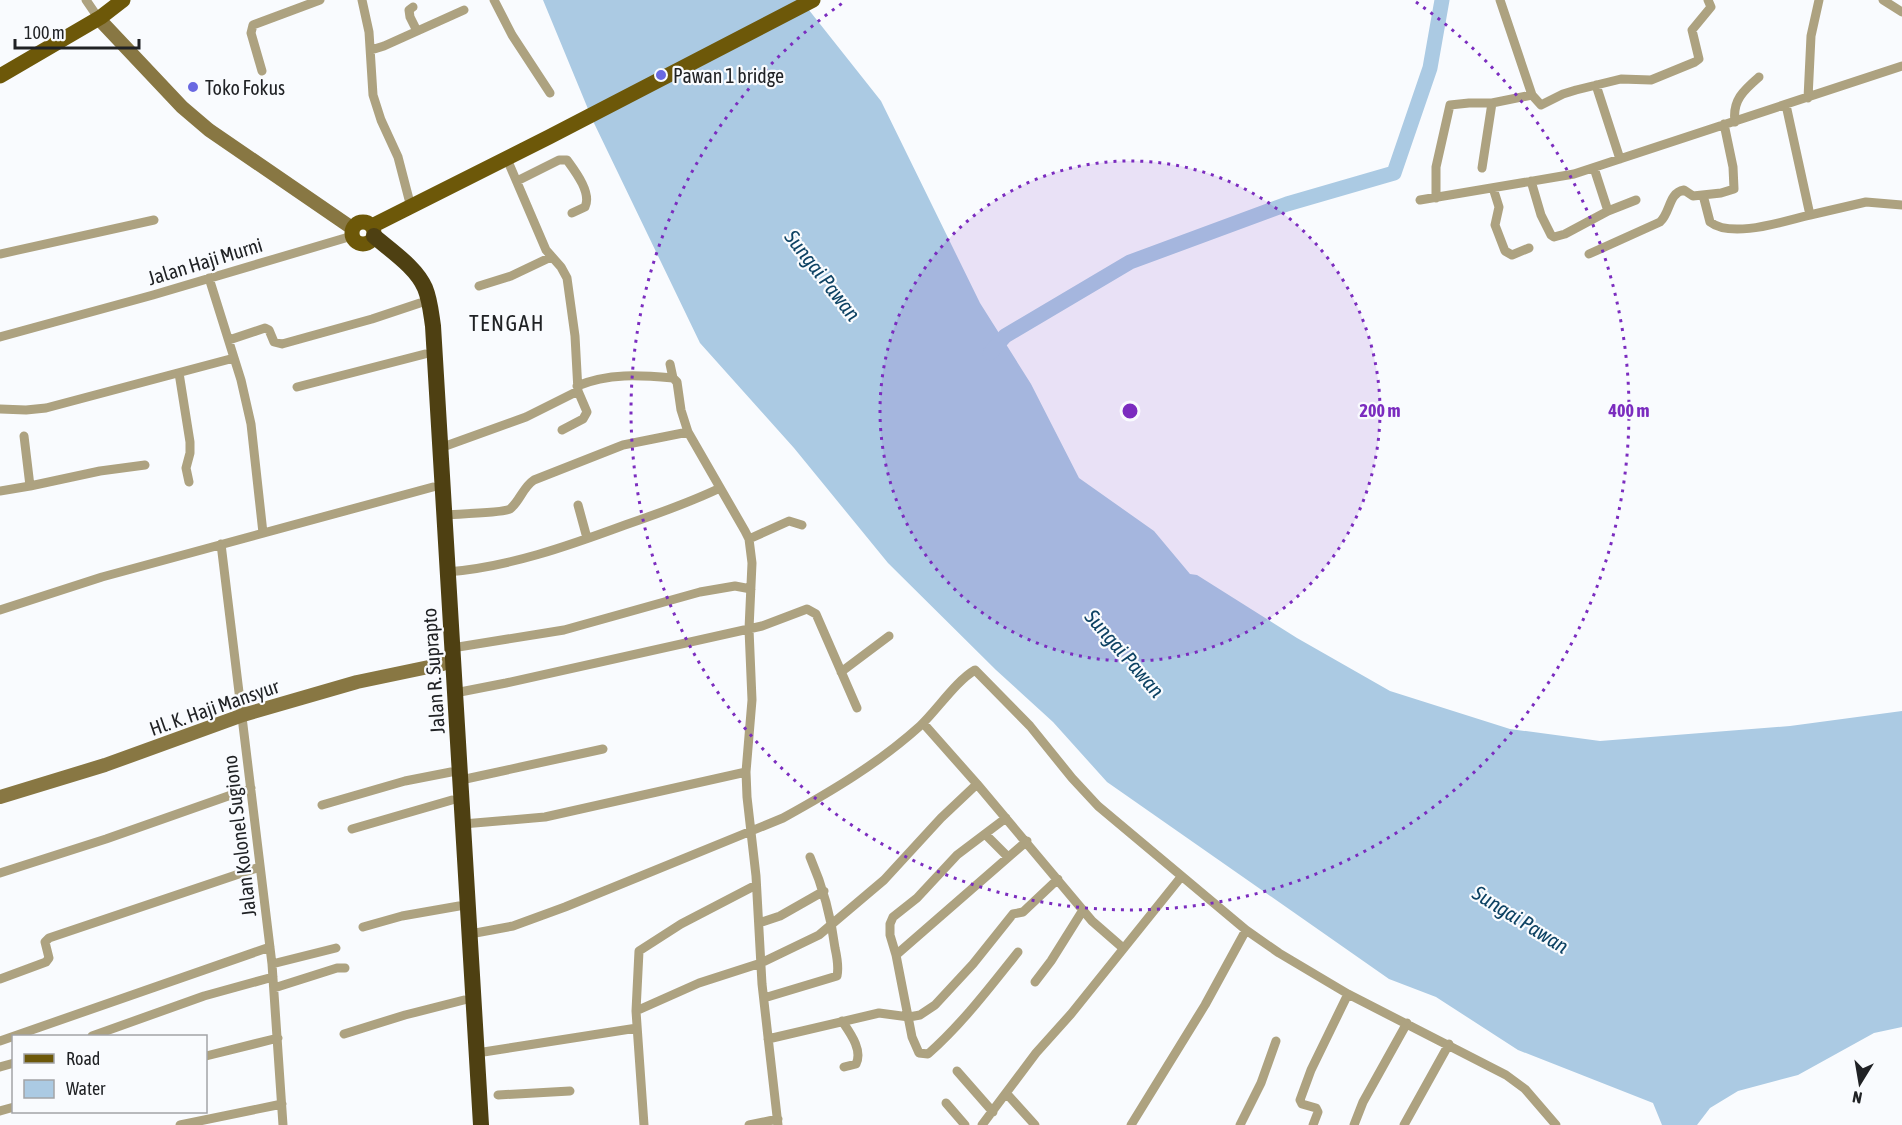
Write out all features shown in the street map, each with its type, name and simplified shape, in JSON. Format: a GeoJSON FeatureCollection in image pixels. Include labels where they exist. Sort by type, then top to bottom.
{"type":"FeatureCollection","features":[{"type":"Feature","properties":{"kind":"highway","name":"Jalan R. Suprapto"},"geometry":{"type":"LineString","coordinates":[[363,234],[403,274],[416,292],[420,303],[433,487],[444,563],[455,693],[455,768],[452,800],[464,1000],[473,1074],[489,1096],[481,1125]]}},
{"type":"Feature","properties":{"kind":"highway","name":"Jalan R. Suprapto"},"geometry":{"type":"LineString","coordinates":[[363,234],[415,273],[429,300],[433,326],[444,515],[443,664],[464,824],[477,1053],[473,1074],[471,1125]]}},
{"type":"Feature","properties":{"kind":"main road"},"geometry":{"type":"LineString","coordinates":[[0,76],[99,19],[123,0]]}},
{"type":"Feature","properties":{"kind":"main road"},"geometry":{"type":"LineString","coordinates":[[363,234],[411,207],[813,0]]}},
{"type":"Feature","properties":{"kind":"street"},"geometry":{"type":"LineString","coordinates":[[86,0],[99,19],[182,107],[209,130],[363,234]]}},
{"type":"Feature","properties":{"kind":"street"},"geometry":{"type":"LineString","coordinates":[[262,71],[250,33],[253,25],[320,0]]}},
{"type":"Feature","properties":{"kind":"street"},"geometry":{"type":"LineString","coordinates":[[362,0],[369,32],[373,95],[381,120],[398,157],[411,207]]}},
{"type":"Feature","properties":{"kind":"street"},"geometry":{"type":"LineString","coordinates":[[494,0],[512,35],[550,93]]}},
{"type":"Feature","properties":{"kind":"street"},"geometry":{"type":"LineString","coordinates":[[1500,0],[1532,95],[1541,105],[1563,93],[1621,79],[1651,80],[1695,63],[1699,59],[1699,54],[1692,30],[1711,7],[1708,0]]}},
{"type":"Feature","properties":{"kind":"street"},"geometry":{"type":"LineString","coordinates":[[1808,98],[1812,28],[1819,0]]}},
{"type":"Feature","properties":{"kind":"street"},"geometry":{"type":"LineString","coordinates":[[1883,0],[1902,12]]}},
{"type":"Feature","properties":{"kind":"street"},"geometry":{"type":"LineString","coordinates":[[413,7],[409,10],[409,15],[417,31]]}},
{"type":"Feature","properties":{"kind":"street"},"geometry":{"type":"LineString","coordinates":[[371,50],[464,10]]}},
{"type":"Feature","properties":{"kind":"street"},"geometry":{"type":"LineString","coordinates":[[1420,200],[1574,174],[1902,66]]}},
{"type":"Feature","properties":{"kind":"street"},"geometry":{"type":"LineString","coordinates":[[1735,122],[1734,110],[1737,99],[1759,77]]}},
{"type":"Feature","properties":{"kind":"street"},"geometry":{"type":"LineString","coordinates":[[1596,85],[1620,159]]}},
{"type":"Feature","properties":{"kind":"street"},"geometry":{"type":"LineString","coordinates":[[1436,198],[1436,166],[1449,106],[1492,103],[1532,95]]}},
{"type":"Feature","properties":{"kind":"street"},"geometry":{"type":"LineString","coordinates":[[1482,168],[1492,103]]}},
{"type":"Feature","properties":{"kind":"street"},"geometry":{"type":"LineString","coordinates":[[1786,105],[1810,215]]}},
{"type":"Feature","properties":{"kind":"street"},"geometry":{"type":"LineString","coordinates":[[1589,254],[1660,222],[1666,216],[1672,197],[1679,191],[1684,190],[1692,196],[1721,193],[1734,189],[1733,167],[1724,124]]}},
{"type":"Feature","properties":{"kind":"street"},"geometry":{"type":"LineString","coordinates":[[507,159],[546,250],[561,267],[567,278],[575,336],[578,388],[586,415],[584,419],[562,430]]}},
{"type":"Feature","properties":{"kind":"street"},"geometry":{"type":"LineString","coordinates":[[517,182],[559,160],[567,160],[581,183],[587,201],[585,207],[572,213]]}},
{"type":"Feature","properties":{"kind":"street"},"geometry":{"type":"LineString","coordinates":[[1594,168],[1608,211]]}},
{"type":"Feature","properties":{"kind":"street"},"geometry":{"type":"LineString","coordinates":[[1531,181],[1541,215],[1554,237],[1573,231],[1608,211],[1636,200]]}},
{"type":"Feature","properties":{"kind":"street"},"geometry":{"type":"LineString","coordinates":[[1493,188],[1499,207],[1495,223],[1505,251],[1512,255],[1529,248]]}},
{"type":"Feature","properties":{"kind":"street"},"geometry":{"type":"LineString","coordinates":[[1703,195],[1710,222],[1721,228],[1749,228],[1866,202],[1902,205]]}},
{"type":"Feature","properties":{"kind":"street"},"geometry":{"type":"LineString","coordinates":[[0,254],[154,220]]}},
{"type":"Feature","properties":{"kind":"street","name":"Jalan Haji Murni"},"geometry":{"type":"LineString","coordinates":[[0,337],[363,234]]}},
{"type":"Feature","properties":{"kind":"street"},"geometry":{"type":"LineString","coordinates":[[479,286],[511,276],[551,257]]}},
{"type":"Feature","properties":{"kind":"street"},"geometry":{"type":"LineString","coordinates":[[209,278],[229,340],[251,424],[263,533]]}},
{"type":"Feature","properties":{"kind":"street"},"geometry":{"type":"LineString","coordinates":[[229,340],[265,328],[269,330],[274,342],[282,344],[420,303]]}},
{"type":"Feature","properties":{"kind":"street"},"geometry":{"type":"LineString","coordinates":[[297,387],[425,354]]}},
{"type":"Feature","properties":{"kind":"street"},"geometry":{"type":"LineString","coordinates":[[0,409],[46,408],[234,358]]}},
{"type":"Feature","properties":{"kind":"street"},"geometry":{"type":"LineString","coordinates":[[670,364],[688,432],[749,539],[752,563],[749,629],[752,700],[746,772],[764,998],[778,1122],[749,1125]]}},
{"type":"Feature","properties":{"kind":"street"},"geometry":{"type":"LineString","coordinates":[[180,373],[190,442],[186,468],[189,482]]}},
{"type":"Feature","properties":{"kind":"street"},"geometry":{"type":"LineString","coordinates":[[440,448],[533,414],[597,379],[611,376],[673,378]]}},
{"type":"Feature","properties":{"kind":"street"},"geometry":{"type":"LineString","coordinates":[[444,515],[504,511],[513,505],[524,488],[534,480],[623,445],[688,432]]}},
{"type":"Feature","properties":{"kind":"street"},"geometry":{"type":"LineString","coordinates":[[24,436],[30,486]]}},
{"type":"Feature","properties":{"kind":"street"},"geometry":{"type":"LineString","coordinates":[[0,491],[100,471],[145,465]]}},
{"type":"Feature","properties":{"kind":"street"},"geometry":{"type":"LineString","coordinates":[[0,610],[102,577],[433,487]]}},
{"type":"Feature","properties":{"kind":"street"},"geometry":{"type":"LineString","coordinates":[[444,563],[516,561],[587,538],[720,488]]}},
{"type":"Feature","properties":{"kind":"street"},"geometry":{"type":"LineString","coordinates":[[578,505],[587,538]]}},
{"type":"Feature","properties":{"kind":"street"},"geometry":{"type":"LineString","coordinates":[[749,539],[789,521],[802,525]]}},
{"type":"Feature","properties":{"kind":"street","name":"Jalan Kolonel Sugiono"},"geometry":{"type":"LineString","coordinates":[[221,544],[272,964],[283,1125]]}},
{"type":"Feature","properties":{"kind":"street"},"geometry":{"type":"LineString","coordinates":[[452,648],[564,630],[700,592],[735,586],[751,589]]}},
{"type":"Feature","properties":{"kind":"street"},"geometry":{"type":"LineString","coordinates":[[455,693],[762,626],[807,609],[816,614],[857,708]]}},
{"type":"Feature","properties":{"kind":"street"},"geometry":{"type":"LineString","coordinates":[[841,672],[890,636]]}},
{"type":"Feature","properties":{"kind":"street","name":"Hl. K. Haji Mansyur"},"geometry":{"type":"LineString","coordinates":[[0,798],[105,765],[243,715],[357,682],[443,664]]}},
{"type":"Feature","properties":{"kind":"street"},"geometry":{"type":"LineString","coordinates":[[470,934],[513,926],[565,907],[783,818],[884,757],[923,723],[972,670],[976,670],[1030,726],[1098,806],[1246,930],[1279,953],[1348,994],[1506,1075],[1534,1098],[1556,1125]]}},
{"type":"Feature","properties":{"kind":"street"},"geometry":{"type":"LineString","coordinates":[[923,723],[1027,841],[1092,921],[1123,948]]}},
{"type":"Feature","properties":{"kind":"street"},"geometry":{"type":"LineString","coordinates":[[322,804],[455,768],[603,749]]}},
{"type":"Feature","properties":{"kind":"street"},"geometry":{"type":"LineString","coordinates":[[464,824],[545,817],[746,772]]}},
{"type":"Feature","properties":{"kind":"street"},"geometry":{"type":"LineString","coordinates":[[636,1011],[706,981],[761,963],[819,935],[884,880],[941,818],[977,784]]}},
{"type":"Feature","properties":{"kind":"street"},"geometry":{"type":"LineString","coordinates":[[0,873],[251,788]]}},
{"type":"Feature","properties":{"kind":"street"},"geometry":{"type":"LineString","coordinates":[[352,829],[452,800]]}},
{"type":"Feature","properties":{"kind":"street"},"geometry":{"type":"LineString","coordinates":[[1006,818],[957,855],[917,898],[893,917],[890,924],[890,936],[915,1046],[921,1054],[928,1054],[963,1020],[1018,952]]}},
{"type":"Feature","properties":{"kind":"street"},"geometry":{"type":"LineString","coordinates":[[985,834],[1008,857]]}},
{"type":"Feature","properties":{"kind":"street"},"geometry":{"type":"LineString","coordinates":[[896,956],[1027,841]]}},
{"type":"Feature","properties":{"kind":"street"},"geometry":{"type":"LineString","coordinates":[[764,998],[836,977],[838,972],[832,924],[824,891],[810,857]]}},
{"type":"Feature","properties":{"kind":"street"},"geometry":{"type":"LineString","coordinates":[[0,980],[46,962],[49,958],[45,942],[49,938],[260,867]]}},
{"type":"Feature","properties":{"kind":"street"},"geometry":{"type":"LineString","coordinates":[[982,1125],[1030,1061],[1071,1014],[1181,877]]}},
{"type":"Feature","properties":{"kind":"street"},"geometry":{"type":"LineString","coordinates":[[768,1039],[879,1013],[909,1017],[920,1016],[935,1005],[973,964],[1013,914],[1023,912],[1058,879]]}},
{"type":"Feature","properties":{"kind":"street"},"geometry":{"type":"LineString","coordinates":[[644,1125],[636,1011],[639,951],[681,924],[756,885]]}},
{"type":"Feature","properties":{"kind":"street"},"geometry":{"type":"LineString","coordinates":[[759,923],[798,907],[824,891]]}},
{"type":"Feature","properties":{"kind":"street"},"geometry":{"type":"LineString","coordinates":[[363,927],[402,916],[459,906]]}},
{"type":"Feature","properties":{"kind":"street"},"geometry":{"type":"LineString","coordinates":[[1035,982],[1083,910]]}},
{"type":"Feature","properties":{"kind":"street"},"geometry":{"type":"LineString","coordinates":[[1131,1125],[1187,1035],[1246,930]]}},
{"type":"Feature","properties":{"kind":"street"},"geometry":{"type":"LineString","coordinates":[[18,1035],[130,994],[270,947]]}},
{"type":"Feature","properties":{"kind":"street"},"geometry":{"type":"LineString","coordinates":[[272,964],[336,948]]}},
{"type":"Feature","properties":{"kind":"street"},"geometry":{"type":"LineString","coordinates":[[274,988],[337,968],[345,968]]}},
{"type":"Feature","properties":{"kind":"street"},"geometry":{"type":"LineString","coordinates":[[95,1035],[204,996],[273,977]]}},
{"type":"Feature","properties":{"kind":"street"},"geometry":{"type":"LineString","coordinates":[[1313,1125],[1318,1112],[1316,1108],[1302,1104],[1300,1100],[1311,1070],[1348,994]]}},
{"type":"Feature","properties":{"kind":"street"},"geometry":{"type":"LineString","coordinates":[[344,1034],[464,1000]]}},
{"type":"Feature","properties":{"kind":"street"},"geometry":{"type":"LineString","coordinates":[[842,1021],[854,1039],[858,1060],[856,1064],[844,1067]]}},
{"type":"Feature","properties":{"kind":"street"},"geometry":{"type":"LineString","coordinates":[[1354,1125],[1363,1102],[1407,1023]]}},
{"type":"Feature","properties":{"kind":"street"},"geometry":{"type":"LineString","coordinates":[[477,1053],[637,1028]]}},
{"type":"Feature","properties":{"kind":"street"},"geometry":{"type":"LineString","coordinates":[[207,1056],[278,1038]]}},
{"type":"Feature","properties":{"kind":"street"},"geometry":{"type":"LineString","coordinates":[[1240,1125],[1261,1083],[1276,1041]]}},
{"type":"Feature","properties":{"kind":"street"},"geometry":{"type":"LineString","coordinates":[[1404,1125],[1449,1044]]}},
{"type":"Feature","properties":{"kind":"street"},"geometry":{"type":"LineString","coordinates":[[957,1071],[993,1112]]}},
{"type":"Feature","properties":{"kind":"street"},"geometry":{"type":"LineString","coordinates":[[489,1096],[570,1091]]}},
{"type":"Feature","properties":{"kind":"street"},"geometry":{"type":"LineString","coordinates":[[1007,1094],[1035,1125]]}},
{"type":"Feature","properties":{"kind":"street"},"geometry":{"type":"LineString","coordinates":[[946,1103],[965,1125]]}},
{"type":"Feature","properties":{"kind":"street"},"geometry":{"type":"LineString","coordinates":[[180,1125],[282,1104]]}},
{"type":"Feature","properties":{"kind":"water","name":"Sungai Pawan"},"geometry":{"type":"Polygon","coordinates":[[[543,0],[801,0],[881,101],[980,303],[1031,384],[1079,478],[1154,531],[1190,574],[1197,575],[1297,638],[1390,691],[1510,729],[1600,741],[1790,726],[1902,711],[1902,1027],[1874,1033],[1798,1075],[1738,1091],[1710,1108],[1697,1125],[1662,1125],[1653,1103],[1518,1050],[1436,997],[1389,979],[1107,782],[1053,722],[996,670],[888,563],[794,448],[700,343],[593,121],[543,0]]]}},
{"type":"Feature","properties":{"kind":"waterway"},"geometry":{"type":"LineString","coordinates":[[990,353],[1005,336],[1130,262],[1287,204],[1394,173],[1430,68],[1442,0]]}},
{"type":"Feature","properties":{"kind":"place","name":"Pawan 1 bridge"},"geometry":{"type":"Point","coordinates":[661,75]}},
{"type":"Feature","properties":{"kind":"place","name":"Toko Fokus"},"geometry":{"type":"Point","coordinates":[193,87]}},
{"type":"Feature","properties":{"kind":"district","name":"TENGAH"},"geometry":{"type":"Point","coordinates":[507,323]}}]}
